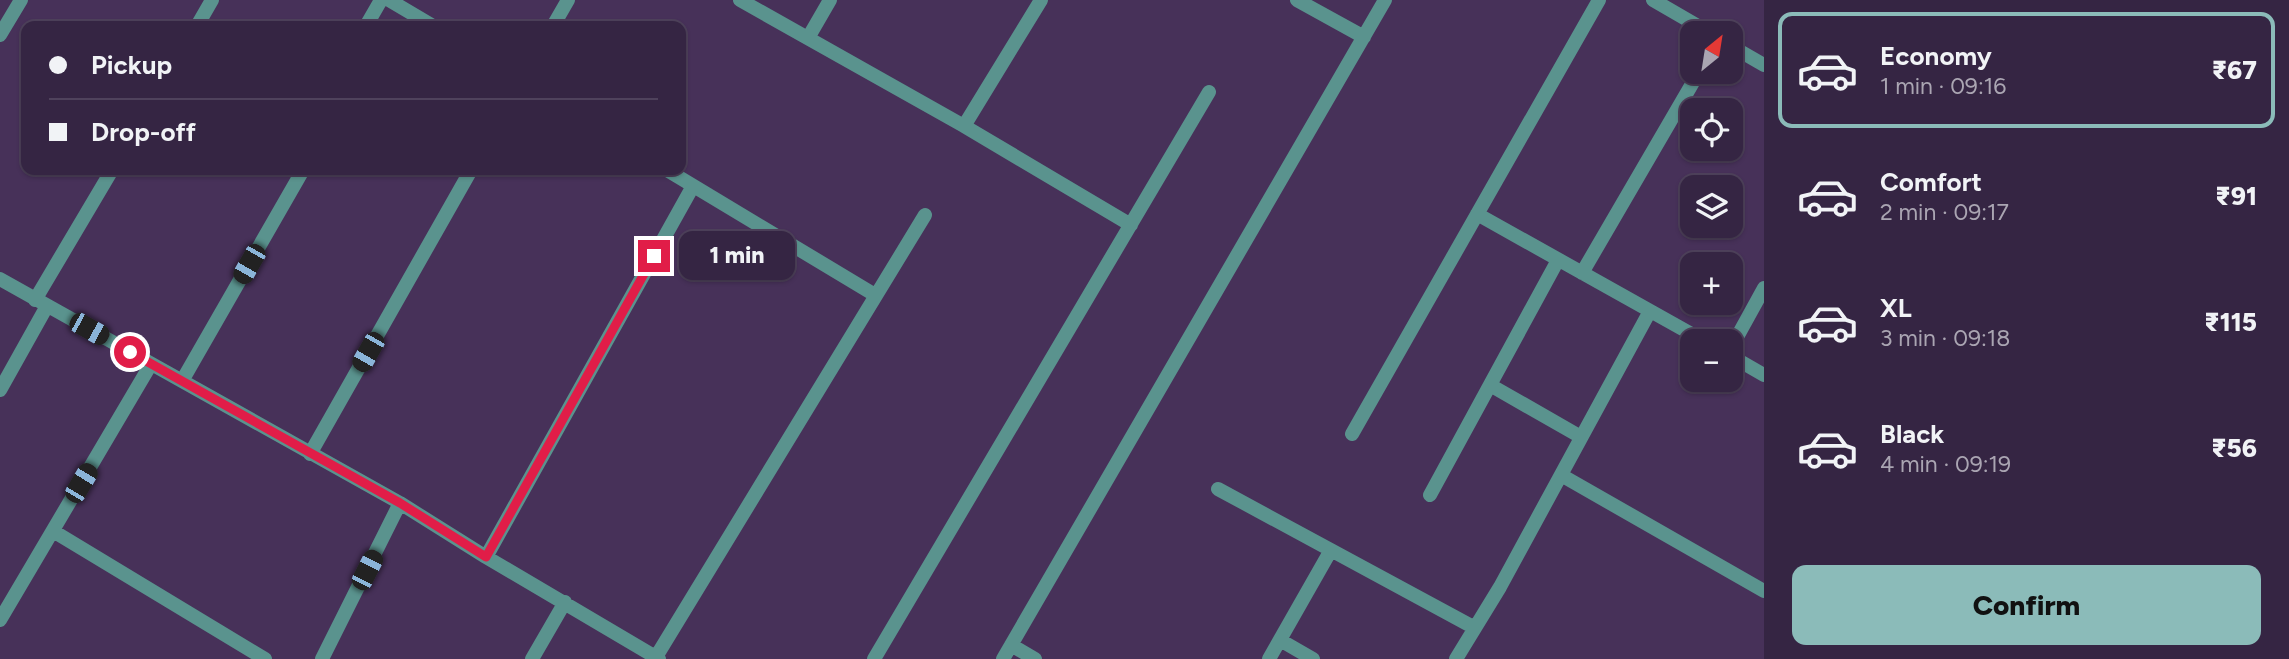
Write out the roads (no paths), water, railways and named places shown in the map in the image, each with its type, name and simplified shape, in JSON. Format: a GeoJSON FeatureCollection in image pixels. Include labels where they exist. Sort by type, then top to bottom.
{"type":"FeatureCollection","features":[{"type":"Feature","properties":{"kind":"street"},"geometry":{"type":"LineString","coordinates":[[0,36],[21,0]]}},
{"type":"Feature","properties":{"kind":"street"},"geometry":{"type":"LineString","coordinates":[[200,21],[212,0]]}},
{"type":"Feature","properties":{"kind":"street"},"geometry":{"type":"LineString","coordinates":[[369,21],[381,0]]}},
{"type":"Feature","properties":{"kind":"street"},"geometry":{"type":"LineString","coordinates":[[389,0],[425,21]]}},
{"type":"Feature","properties":{"kind":"street"},"geometry":{"type":"LineString","coordinates":[[556,21],[568,0]]}},
{"type":"Feature","properties":{"kind":"street"},"geometry":{"type":"LineString","coordinates":[[740,0],[964,126],[1131,225]]}},
{"type":"Feature","properties":{"kind":"street"},"geometry":{"type":"LineString","coordinates":[[808,38],[830,0]]}},
{"type":"Feature","properties":{"kind":"street"},"geometry":{"type":"LineString","coordinates":[[964,126],[1041,0]]}},
{"type":"Feature","properties":{"kind":"street"},"geometry":{"type":"LineString","coordinates":[[1297,0],[1364,37]]}},
{"type":"Feature","properties":{"kind":"street"},"geometry":{"type":"LineString","coordinates":[[1003,659],[1385,0]]}},
{"type":"Feature","properties":{"kind":"street"},"geometry":{"type":"LineString","coordinates":[[1352,434],[1599,0]]}},
{"type":"Feature","properties":{"kind":"street"},"geometry":{"type":"LineString","coordinates":[[1653,0],[1669,4],[1693,21]]}},
{"type":"Feature","properties":{"kind":"street"},"geometry":{"type":"LineString","coordinates":[[1743,53],[1764,65]]}},
{"type":"Feature","properties":{"kind":"street"},"geometry":{"type":"LineString","coordinates":[[1582,273],[1692,84]]}},
{"type":"Feature","properties":{"kind":"street"},"geometry":{"type":"LineString","coordinates":[[874,659],[1209,92]]}},
{"type":"Feature","properties":{"kind":"street"},"geometry":{"type":"LineString","coordinates":[[0,390],[41,303],[109,175]]}},
{"type":"Feature","properties":{"kind":"street"},"geometry":{"type":"LineString","coordinates":[[182,381],[300,175]]}},
{"type":"Feature","properties":{"kind":"street"},"geometry":{"type":"LineString","coordinates":[[310,454],[468,175]]}},
{"type":"Feature","properties":{"kind":"street"},"geometry":{"type":"LineString","coordinates":[[675,175],[875,295]]}},
{"type":"Feature","properties":{"kind":"street"},"geometry":{"type":"LineString","coordinates":[[486,557],[693,186]]}},
{"type":"Feature","properties":{"kind":"street"},"geometry":{"type":"LineString","coordinates":[[1477,214],[1682,329]]}},
{"type":"Feature","properties":{"kind":"street"},"geometry":{"type":"LineString","coordinates":[[0,279],[400,503],[657,658],[925,215]]}},
{"type":"Feature","properties":{"kind":"street"},"geometry":{"type":"LineString","coordinates":[[1430,495],[1558,260]]}},
{"type":"Feature","properties":{"kind":"street"},"geometry":{"type":"LineString","coordinates":[[1741,329],[1764,288]]}},
{"type":"Feature","properties":{"kind":"street"},"geometry":{"type":"LineString","coordinates":[[1456,659],[1500,587],[1650,311]]}},
{"type":"Feature","properties":{"kind":"street"},"geometry":{"type":"LineString","coordinates":[[1743,363],[1764,375]]}},
{"type":"Feature","properties":{"kind":"street"},"geometry":{"type":"LineString","coordinates":[[0,620],[151,364]]}},
{"type":"Feature","properties":{"kind":"street"},"geometry":{"type":"LineString","coordinates":[[1490,385],[1581,438]]}},
{"type":"Feature","properties":{"kind":"street"},"geometry":{"type":"LineString","coordinates":[[1561,475],[1764,591]]}},
{"type":"Feature","properties":{"kind":"street"},"geometry":{"type":"LineString","coordinates":[[1219,489],[1475,628]]}},
{"type":"Feature","properties":{"kind":"street"},"geometry":{"type":"LineString","coordinates":[[322,659],[400,503]]}},
{"type":"Feature","properties":{"kind":"street"},"geometry":{"type":"LineString","coordinates":[[53,531],[265,659]]}},
{"type":"Feature","properties":{"kind":"street"},"geometry":{"type":"LineString","coordinates":[[1269,659],[1331,550]]}},
{"type":"Feature","properties":{"kind":"street"},"geometry":{"type":"LineString","coordinates":[[532,659],[565,602]]}},
{"type":"Feature","properties":{"kind":"street"},"geometry":{"type":"LineString","coordinates":[[1280,640],[1313,659]]}},
{"type":"Feature","properties":{"kind":"street"},"geometry":{"type":"LineString","coordinates":[[1012,645],[1035,659]]}}]}
